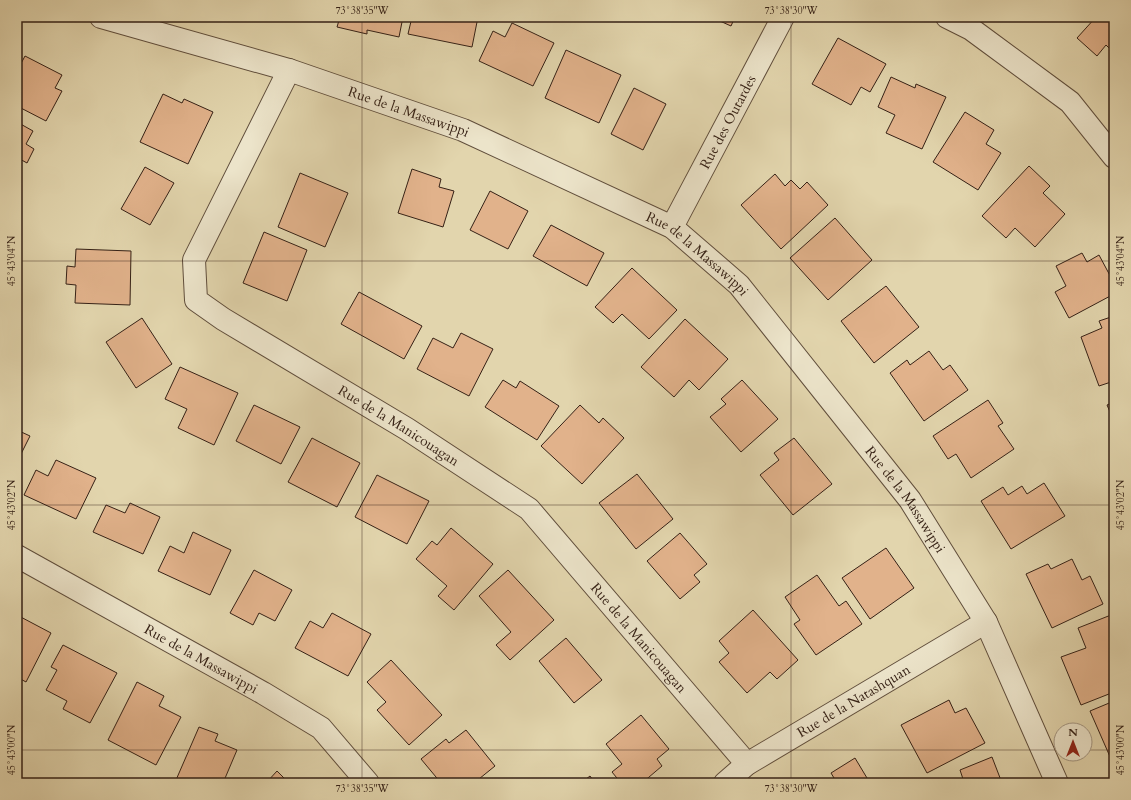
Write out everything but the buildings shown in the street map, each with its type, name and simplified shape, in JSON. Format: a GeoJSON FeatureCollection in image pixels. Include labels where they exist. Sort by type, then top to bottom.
{"type":"FeatureCollection","features":[{"type":"Feature","properties":{"kind":"street","name":"Rue de la Massawippi"},"geometry":{"type":"LineString","coordinates":[[101,17],[289,70],[463,130],[672,227],[739,285],[910,500],[986,622],[1057,783]]}},
{"type":"Feature","properties":{"kind":"street","name":"Rue des Outardes"},"geometry":{"type":"LineString","coordinates":[[672,227],[783,17]]}},
{"type":"Feature","properties":{"kind":"street"},"geometry":{"type":"LineString","coordinates":[[947,17],[971,29],[1070,102],[1114,157]]}},
{"type":"Feature","properties":{"kind":"street","name":"Rue de la Manicouagan"},"geometry":{"type":"LineString","coordinates":[[289,70],[194,260],[196,300],[223,319],[407,429],[528,509],[747,764]]}},
{"type":"Feature","properties":{"kind":"street","name":"Rue de la Massawippi"},"geometry":{"type":"LineString","coordinates":[[17,556],[256,689],[321,728],[368,783]]}},
{"type":"Feature","properties":{"kind":"street","name":"Rue de la Natashquan"},"geometry":{"type":"LineString","coordinates":[[725,783],[747,764],[986,622]]}}]}
